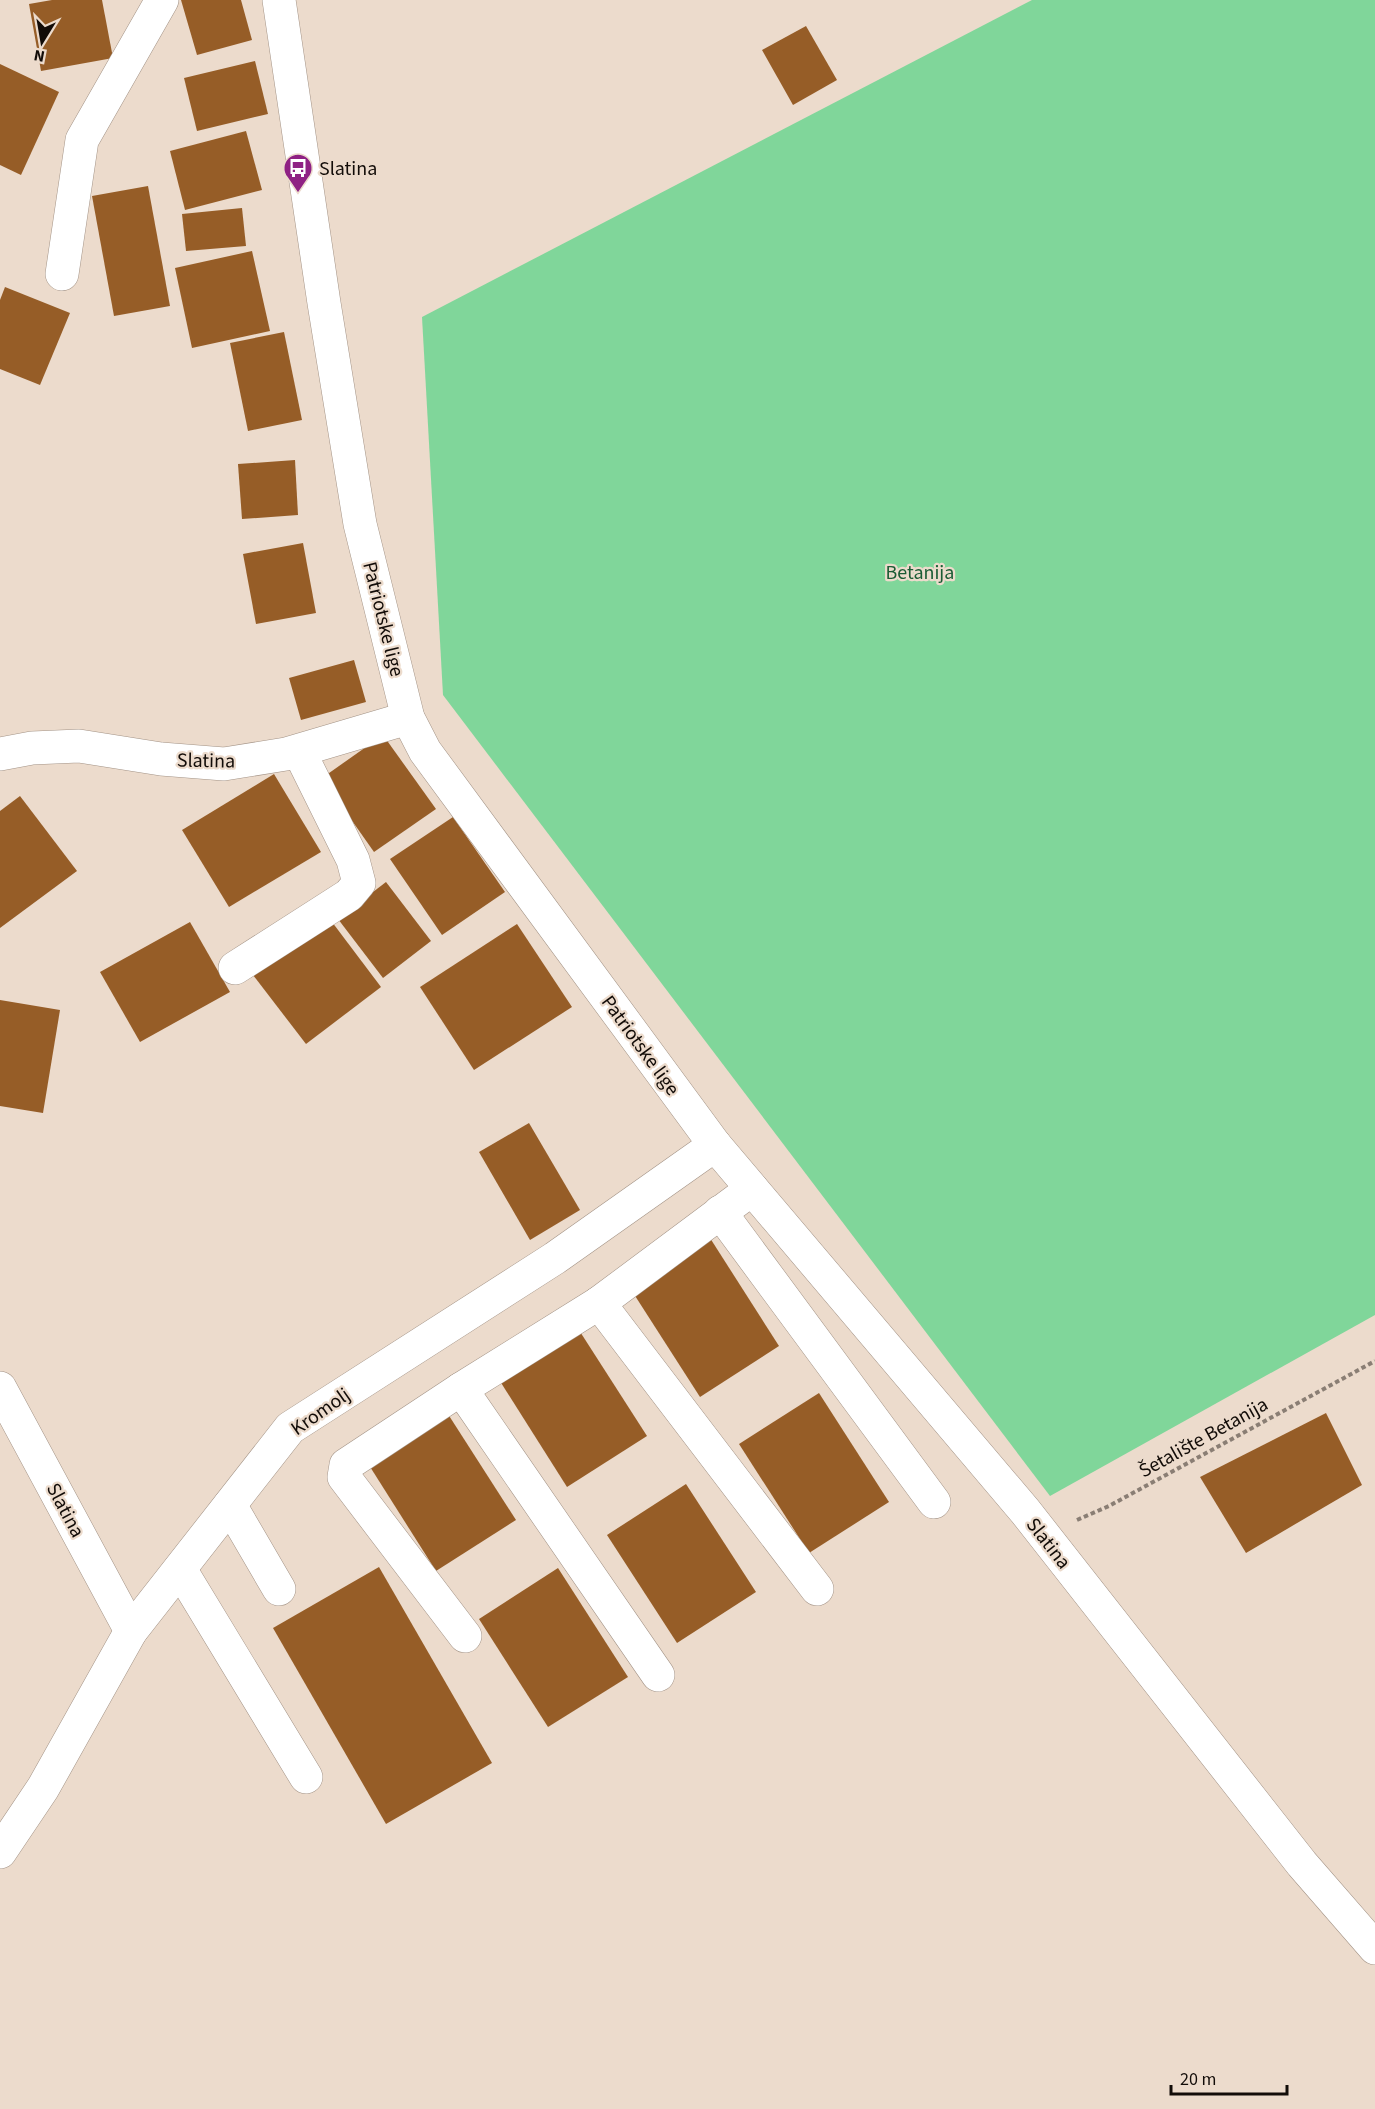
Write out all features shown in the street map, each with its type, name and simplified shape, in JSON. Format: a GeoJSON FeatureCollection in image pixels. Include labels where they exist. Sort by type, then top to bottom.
{"type":"FeatureCollection","features":[{"type":"Feature","properties":{"kind":"street"},"geometry":{"type":"LineString","coordinates":[[62,274],[82,140],[162,0]]}},
{"type":"Feature","properties":{"kind":"street","name":"Patriotske lige"},"geometry":{"type":"LineString","coordinates":[[279,0],[360,525],[408,718],[425,751],[715,1145]]}},
{"type":"Feature","properties":{"kind":"street","name":"Slatina"},"geometry":{"type":"LineString","coordinates":[[0,754],[32,748],[79,746],[161,759],[224,764],[299,751],[408,718]]}},
{"type":"Feature","properties":{"kind":"street"},"geometry":{"type":"LineString","coordinates":[[235,968],[349,895],[359,883],[353,860],[299,751]]}},
{"type":"Feature","properties":{"kind":"street","name":"Slatina"},"geometry":{"type":"LineString","coordinates":[[715,1145],[1043,1535],[1302,1864],[1375,1948]]}},
{"type":"Feature","properties":{"kind":"street","name":"Kromolj"},"geometry":{"type":"LineString","coordinates":[[0,1852],[42,1788],[131,1631],[290,1428],[555,1258],[715,1145]]}},
{"type":"Feature","properties":{"kind":"street"},"geometry":{"type":"LineString","coordinates":[[465,1636],[344,1477],[346,1464],[599,1303],[752,1189]]}},
{"type":"Feature","properties":{"kind":"street"},"geometry":{"type":"LineString","coordinates":[[720,1212],[934,1502]]}},
{"type":"Feature","properties":{"kind":"street"},"geometry":{"type":"LineString","coordinates":[[599,1303],[817,1589]]}},
{"type":"Feature","properties":{"kind":"street","name":"Slatina"},"geometry":{"type":"LineString","coordinates":[[0,1389],[131,1631]]}},
{"type":"Feature","properties":{"kind":"street"},"geometry":{"type":"LineString","coordinates":[[461,1389],[658,1675]]}},
{"type":"Feature","properties":{"kind":"street"},"geometry":{"type":"LineString","coordinates":[[230,1505],[279,1589]]}},
{"type":"Feature","properties":{"kind":"street"},"geometry":{"type":"LineString","coordinates":[[180,1569],[306,1776]]}},
{"type":"Feature","properties":{"kind":"path","name":"Šetalište Betanija"},"geometry":{"type":"LineString","coordinates":[[1043,1535],[1109,1506],[1375,1361]]}},
{"type":"Feature","properties":{"kind":"green space","name":"Betanija"},"geometry":{"type":"Polygon","coordinates":[[[1032,0],[1375,0],[1375,1315],[1050,1496],[443,695],[422,317],[1032,0]]]}},
{"type":"Feature","properties":{"kind":"building"},"geometry":{"type":"Polygon","coordinates":[[[52,0],[102,0],[113,58],[41,71],[29,4],[52,0]]]}},
{"type":"Feature","properties":{"kind":"building"},"geometry":{"type":"Polygon","coordinates":[[[181,0],[241,0],[252,40],[197,55],[181,0]]]}},
{"type":"Feature","properties":{"kind":"building"},"geometry":{"type":"Polygon","coordinates":[[[806,26],[837,80],[793,105],[762,50],[806,26]]]}},
{"type":"Feature","properties":{"kind":"building"},"geometry":{"type":"Polygon","coordinates":[[[255,61],[268,114],[197,131],[184,78],[255,61]]]}},
{"type":"Feature","properties":{"kind":"building"},"geometry":{"type":"Polygon","coordinates":[[[0,64],[59,92],[21,175],[0,165],[0,64]]]}},
{"type":"Feature","properties":{"kind":"building"},"geometry":{"type":"Polygon","coordinates":[[[246,131],[262,190],[185,210],[170,151],[246,131]]]}},
{"type":"Feature","properties":{"kind":"building"},"geometry":{"type":"Polygon","coordinates":[[[148,186],[170,306],[114,316],[92,196],[148,186]]]}},
{"type":"Feature","properties":{"kind":"building"},"geometry":{"type":"Polygon","coordinates":[[[242,208],[246,246],[186,251],[182,214],[242,208]]]}},
{"type":"Feature","properties":{"kind":"building"},"geometry":{"type":"Polygon","coordinates":[[[252,251],[270,331],[192,348],[175,268],[252,251]]]}},
{"type":"Feature","properties":{"kind":"building"},"geometry":{"type":"Polygon","coordinates":[[[5,287],[70,313],[40,385],[0,369],[0,300],[5,287]]]}},
{"type":"Feature","properties":{"kind":"building"},"geometry":{"type":"Polygon","coordinates":[[[284,332],[302,420],[248,431],[230,343],[284,332]]]}},
{"type":"Feature","properties":{"kind":"building"},"geometry":{"type":"Polygon","coordinates":[[[295,460],[298,515],[242,519],[238,464],[295,460]]]}},
{"type":"Feature","properties":{"kind":"building"},"geometry":{"type":"Polygon","coordinates":[[[303,543],[316,613],[256,624],[243,554],[303,543]]]}},
{"type":"Feature","properties":{"kind":"building"},"geometry":{"type":"Polygon","coordinates":[[[354,660],[366,702],[301,720],[289,678],[354,660]]]}},
{"type":"Feature","properties":{"kind":"building"},"geometry":{"type":"Polygon","coordinates":[[[383,735],[436,809],[374,852],[322,778],[383,735]]]}},
{"type":"Feature","properties":{"kind":"building"},"geometry":{"type":"Polygon","coordinates":[[[274,774],[321,852],[229,907],[182,830],[274,774]]]}},
{"type":"Feature","properties":{"kind":"building"},"geometry":{"type":"Polygon","coordinates":[[[20,796],[77,871],[0,928],[0,811],[20,796]]]}},
{"type":"Feature","properties":{"kind":"building"},"geometry":{"type":"Polygon","coordinates":[[[453,817],[505,892],[442,935],[390,859],[453,817]]]}},
{"type":"Feature","properties":{"kind":"building"},"geometry":{"type":"Polygon","coordinates":[[[386,882],[431,941],[383,978],[338,919],[386,882]]]}},
{"type":"Feature","properties":{"kind":"building"},"geometry":{"type":"Polygon","coordinates":[[[329,918],[381,987],[306,1044],[253,975],[329,918]]]}},
{"type":"Feature","properties":{"kind":"building"},"geometry":{"type":"Polygon","coordinates":[[[190,922],[230,992],[140,1042],[100,972],[190,922]]]}},
{"type":"Feature","properties":{"kind":"building"},"geometry":{"type":"Polygon","coordinates":[[[517,924],[572,1007],[474,1070],[420,987],[517,924]]]}},
{"type":"Feature","properties":{"kind":"building"},"geometry":{"type":"Polygon","coordinates":[[[0,1000],[60,1010],[43,1113],[0,1106],[0,1000]]]}},
{"type":"Feature","properties":{"kind":"building"},"geometry":{"type":"Polygon","coordinates":[[[529,1123],[580,1210],[530,1240],[479,1152],[529,1123]]]}},
{"type":"Feature","properties":{"kind":"building"},"geometry":{"type":"Polygon","coordinates":[[[710,1238],[779,1346],[700,1397],[630,1288],[710,1238]]]}},
{"type":"Feature","properties":{"kind":"building"},"geometry":{"type":"Polygon","coordinates":[[[577,1327],[647,1436],[567,1487],[498,1378],[577,1327]]]}},
{"type":"Feature","properties":{"kind":"building"},"geometry":{"type":"Polygon","coordinates":[[[819,1393],[889,1502],[809,1553],[739,1444],[819,1393]]]}},
{"type":"Feature","properties":{"kind":"building"},"geometry":{"type":"Polygon","coordinates":[[[446,1411],[516,1520],[436,1571],[367,1462],[446,1411]]]}},
{"type":"Feature","properties":{"kind":"building"},"geometry":{"type":"Polygon","coordinates":[[[1326,1413],[1362,1485],[1246,1553],[1200,1477],[1326,1413]]]}},
{"type":"Feature","properties":{"kind":"building"},"geometry":{"type":"Polygon","coordinates":[[[686,1484],[756,1592],[677,1643],[607,1535],[686,1484]]]}},
{"type":"Feature","properties":{"kind":"building"},"geometry":{"type":"Polygon","coordinates":[[[379,1567],[492,1763],[386,1824],[273,1628],[379,1567]]]}},
{"type":"Feature","properties":{"kind":"building"},"geometry":{"type":"Polygon","coordinates":[[[558,1568],[628,1677],[548,1727],[479,1619],[558,1568]]]}},
{"type":"Feature","properties":{"kind":"place","name":"Slatina"},"geometry":{"type":"Point","coordinates":[298,194]}}]}
